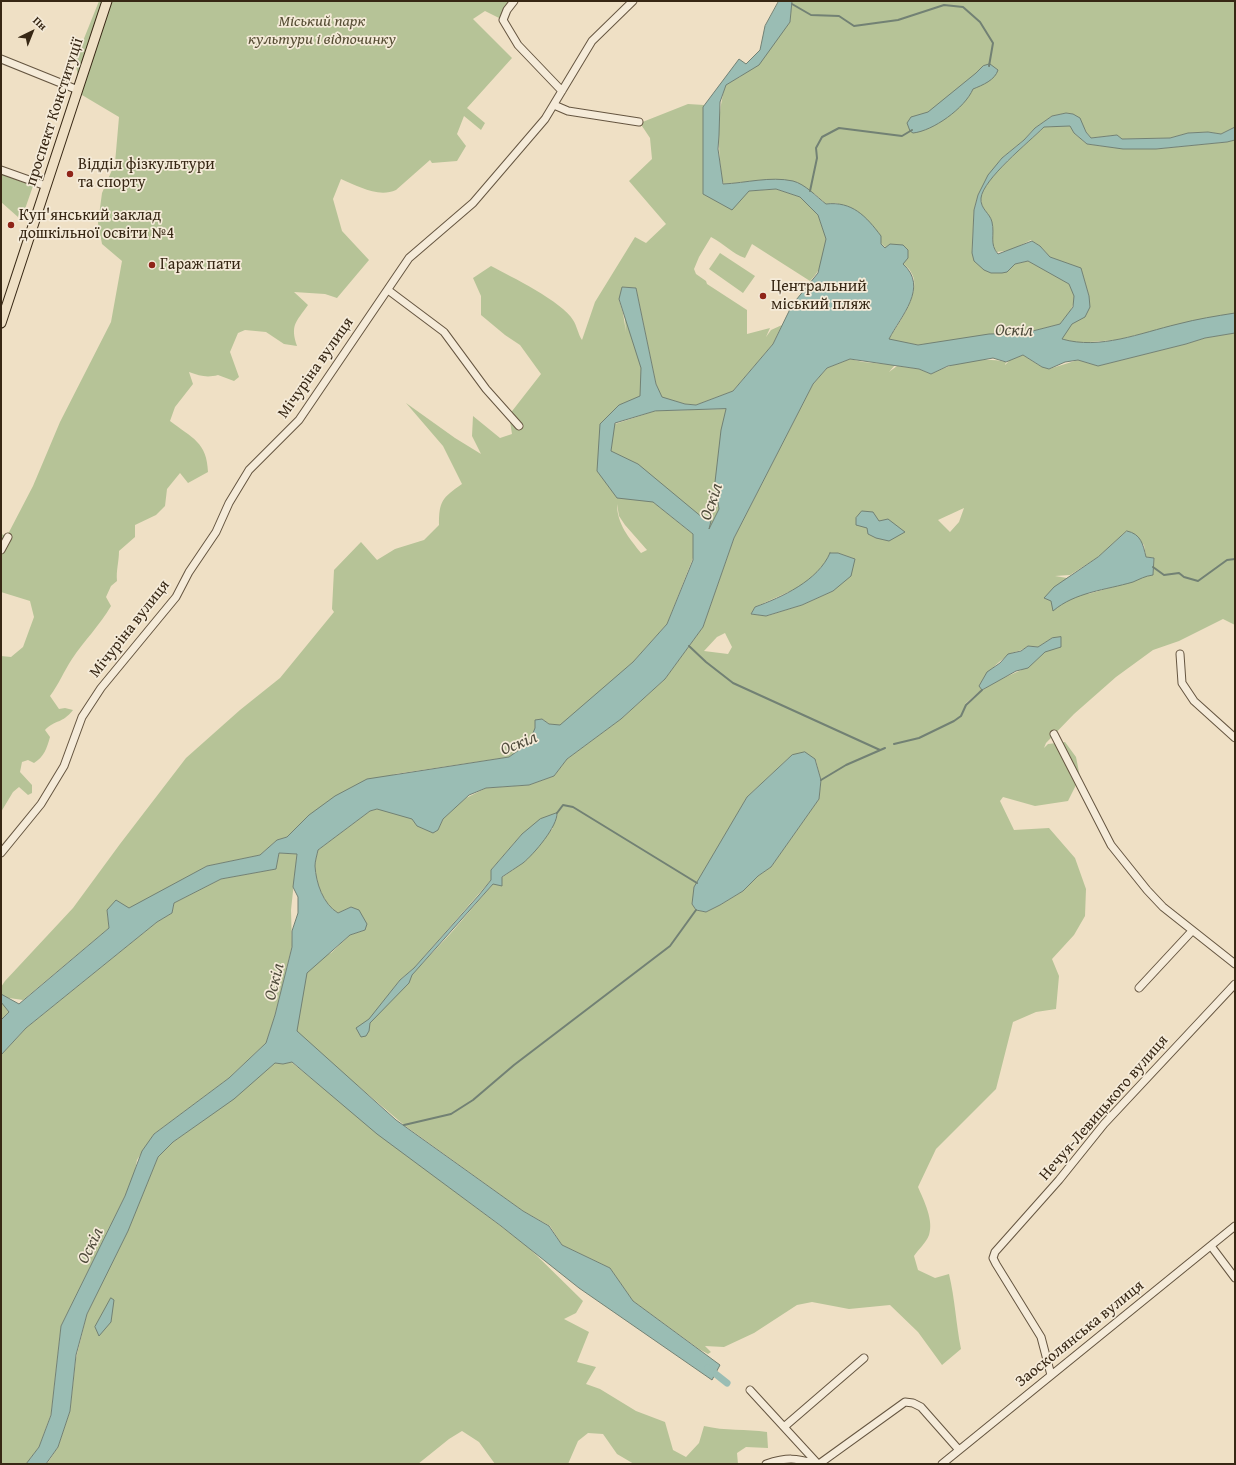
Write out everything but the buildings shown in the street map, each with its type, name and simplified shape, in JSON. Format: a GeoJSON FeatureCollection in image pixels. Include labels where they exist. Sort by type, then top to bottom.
{"type":"FeatureCollection","features":[{"type":"Feature","properties":{"kind":"main road","name":"проспект Конституції"},"geometry":{"type":"LineString","coordinates":[[1,323],[107,1]]}},
{"type":"Feature","properties":{"kind":"street"},"geometry":{"type":"LineString","coordinates":[[514,1],[507,10],[503,20],[518,46],[562,91]]}},
{"type":"Feature","properties":{"kind":"street","name":"Мічуріна вулиця"},"geometry":{"type":"LineString","coordinates":[[1,854],[41,804],[64,766],[82,717],[101,688],[176,597],[189,572],[216,532],[229,503],[249,470],[299,420],[410,258],[473,203],[545,120],[592,41],[633,1]]}},
{"type":"Feature","properties":{"kind":"street"},"geometry":{"type":"LineString","coordinates":[[1,59],[78,90]]}},
{"type":"Feature","properties":{"kind":"street"},"geometry":{"type":"LineString","coordinates":[[554,105],[568,111],[639,122]]}},
{"type":"Feature","properties":{"kind":"street"},"geometry":{"type":"LineString","coordinates":[[1,170],[46,186]]}},
{"type":"Feature","properties":{"kind":"street"},"geometry":{"type":"LineString","coordinates":[[388,290],[444,332],[486,389],[519,426]]}},
{"type":"Feature","properties":{"kind":"street"},"geometry":{"type":"LineString","coordinates":[[1,550],[8,537]]}},
{"type":"Feature","properties":{"kind":"street"},"geometry":{"type":"LineString","coordinates":[[1180,654],[1182,682],[1194,701],[1235,738]]}},
{"type":"Feature","properties":{"kind":"street"},"geometry":{"type":"LineString","coordinates":[[1054,734],[1111,845],[1147,890],[1163,907],[1235,964]]}},
{"type":"Feature","properties":{"kind":"street"},"geometry":{"type":"LineString","coordinates":[[1139,988],[1192,931]]}},
{"type":"Feature","properties":{"kind":"street","name":"Нечуя-Левицького вулиця"},"geometry":{"type":"LineString","coordinates":[[1051,1375],[1041,1337],[996,1264],[993,1258],[995,1252],[1059,1180],[1104,1124],[1235,984]]}},
{"type":"Feature","properties":{"kind":"street","name":"Заосколянська вулиця"},"geometry":{"type":"LineString","coordinates":[[942,1464],[1235,1226]]}},
{"type":"Feature","properties":{"kind":"street"},"geometry":{"type":"LineString","coordinates":[[1211,1246],[1235,1278]]}},
{"type":"Feature","properties":{"kind":"street"},"geometry":{"type":"LineString","coordinates":[[784,1427],[864,1358]]}},
{"type":"Feature","properties":{"kind":"street"},"geometry":{"type":"LineString","coordinates":[[750,1390],[818,1464]]}},
{"type":"Feature","properties":{"kind":"street"},"geometry":{"type":"LineString","coordinates":[[766,1464],[785,1458],[818,1464],[905,1402],[913,1403],[921,1407],[959,1450]]}},
{"type":"Feature","properties":{"kind":"green space","name":"Міський парк культури і відпочинку"},"geometry":{"type":"Polygon","coordinates":[[[99,1],[514,1],[503,20],[485,11],[473,19],[512,58],[467,108],[485,123],[481,130],[464,116],[457,134],[466,146],[457,161],[432,163],[430,160],[396,190],[389,192],[375,192],[361,188],[341,179],[333,199],[342,231],[369,260],[337,298],[325,294],[294,292],[308,305],[295,324],[294,333],[297,346],[284,344],[266,332],[245,330],[238,333],[230,352],[239,377],[234,381],[218,375],[204,376],[189,372],[193,384],[175,407],[170,421],[197,442],[201,447],[205,454],[208,472],[188,483],[180,473],[167,489],[165,506],[156,515],[135,525],[135,537],[119,551],[117,581],[111,586],[106,597],[111,606],[72,659],[50,696],[59,709],[65,708],[73,710],[62,720],[52,724],[45,730],[50,737],[43,755],[34,763],[28,760],[22,762],[20,772],[32,785],[32,793],[28,795],[19,787],[13,792],[1,812],[1,656],[11,657],[23,647],[34,617],[30,601],[1,592],[1,534],[7,536],[33,486],[60,422],[111,322],[122,261],[102,244],[98,223],[102,193],[115,163],[119,117],[82,95],[75,61],[99,1]]]}},
{"type":"Feature","properties":{"kind":"green space"},"geometry":{"type":"Polygon","coordinates":[[[792,1],[1235,1],[1235,127],[1221,134],[1208,132],[1188,133],[1170,138],[1121,139],[1117,135],[1091,138],[1073,114],[1066,113],[1052,116],[1035,128],[1024,140],[1002,158],[978,195],[974,210],[972,251],[1015,264],[1028,261],[1060,278],[1069,284],[1073,290],[1075,300],[1070,312],[1060,324],[1025,333],[918,345],[888,340],[906,311],[913,295],[914,279],[909,269],[837,203],[826,204],[815,194],[765,180],[724,184],[722,180],[719,119],[726,83],[740,77],[790,22],[792,1]]]}},
{"type":"Feature","properties":{"kind":"green space"},"geometry":{"type":"Polygon","coordinates":[[[688,104],[704,105],[705,185],[749,191],[776,189],[800,197],[818,215],[823,229],[826,229],[824,257],[819,270],[810,281],[752,244],[745,258],[736,254],[711,237],[699,257],[694,269],[696,274],[706,281],[707,284],[747,310],[747,334],[770,328],[766,337],[771,330],[782,325],[773,344],[733,391],[696,405],[685,404],[662,398],[656,384],[636,288],[622,287],[619,300],[626,332],[624,309],[642,367],[642,397],[619,405],[597,471],[653,502],[693,534],[693,558],[667,624],[633,662],[603,690],[560,726],[549,724],[542,719],[529,743],[509,757],[395,774],[309,815],[287,837],[277,840],[260,855],[207,866],[138,905],[129,908],[107,910],[109,928],[23,1000],[9,998],[3,1000],[9,1012],[1,1021],[1,987],[5,981],[73,908],[186,758],[240,710],[280,678],[334,612],[332,609],[334,570],[361,542],[377,560],[395,549],[424,540],[439,525],[440,510],[443,501],[450,493],[462,484],[443,446],[406,403],[455,438],[481,454],[472,436],[473,416],[500,438],[512,434],[509,415],[541,374],[520,345],[505,335],[481,315],[481,296],[473,278],[491,266],[523,283],[559,305],[574,322],[582,340],[595,302],[635,237],[646,243],[666,224],[629,181],[652,159],[650,138],[640,123],[688,104]],[[617,504],[619,518],[624,530],[641,553],[647,550],[625,525],[619,516],[617,504]]]}},
{"type":"Feature","properties":{"kind":"green space"},"geometry":{"type":"Polygon","coordinates":[[[1071,126],[1074,133],[1087,144],[1110,147],[1156,149],[1235,140],[1235,313],[1115,340],[1077,343],[1061,339],[1089,296],[1081,269],[1050,257],[1040,246],[1031,240],[1011,250],[997,252],[992,241],[993,228],[990,217],[981,202],[983,190],[998,171],[1044,127],[1071,126]]]}},
{"type":"Feature","properties":{"kind":"green space"},"geometry":{"type":"Polygon","coordinates":[[[1,174],[33,186],[25,209],[21,208],[18,217],[1,202],[1,174]]]}},
{"type":"Feature","properties":{"kind":"green space"},"geometry":{"type":"Polygon","coordinates":[[[720,253],[755,276],[743,293],[709,269],[720,253]]]}},
{"type":"Feature","properties":{"kind":"green space"},"geometry":{"type":"Polygon","coordinates":[[[1235,333],[1235,625],[1223,619],[1179,641],[1153,650],[1116,677],[1074,714],[1046,743],[1044,748],[1048,744],[1065,742],[1076,757],[1080,777],[1068,801],[1035,806],[1003,797],[1000,801],[1014,830],[1049,828],[1075,858],[1086,889],[1085,916],[1074,935],[1052,959],[1059,976],[1056,1009],[1036,1012],[1013,1022],[996,1089],[936,1149],[918,1187],[928,1211],[930,1229],[926,1241],[914,1256],[918,1270],[935,1278],[949,1274],[961,1349],[942,1365],[918,1332],[890,1305],[849,1309],[812,1302],[797,1305],[754,1333],[724,1347],[705,1346],[711,1352],[708,1354],[633,1301],[610,1268],[562,1245],[550,1226],[523,1211],[404,1125],[357,1085],[354,1089],[296,1032],[306,972],[325,955],[331,953],[350,935],[365,930],[351,907],[338,913],[324,899],[316,873],[315,864],[318,850],[370,811],[397,804],[438,830],[443,819],[456,806],[466,798],[486,788],[529,785],[554,776],[567,759],[621,719],[665,679],[703,627],[734,538],[813,384],[827,368],[850,359],[863,362],[895,365],[889,372],[897,366],[919,369],[931,374],[958,364],[977,360],[996,360],[1006,362],[1005,365],[1010,360],[1023,355],[1040,366],[1049,369],[1078,360],[1098,366],[1205,338],[1235,333]],[[964,508],[938,520],[950,532],[959,522],[964,508]],[[1127,531],[1098,557],[1070,575],[1055,576],[1067,578],[1071,576],[1088,594],[1134,581],[1144,576],[1153,575],[1154,558],[1146,557],[1144,545],[1127,531]],[[830,553],[827,561],[806,584],[755,607],[751,614],[767,616],[802,605],[833,591],[855,559],[838,553],[830,553]],[[725,633],[717,637],[704,651],[728,654],[732,647],[725,633]],[[1052,638],[1038,647],[1028,646],[1008,655],[995,665],[979,686],[982,689],[965,704],[984,689],[1031,664],[1038,658],[1052,638]],[[792,755],[747,797],[697,883],[692,904],[696,910],[706,912],[743,891],[758,876],[771,867],[819,799],[821,780],[816,761],[792,755]],[[553,828],[522,834],[491,870],[491,880],[414,968],[400,980],[371,1018],[450,934],[493,884],[524,862],[553,828]]]}},
{"type":"Feature","properties":{"kind":"green space"},"geometry":{"type":"Polygon","coordinates":[[[726,409],[719,509],[708,531],[702,520],[646,475],[638,464],[611,452],[612,425],[655,411],[726,409]]]}},
{"type":"Feature","properties":{"kind":"green space"},"geometry":{"type":"Polygon","coordinates":[[[279,853],[297,854],[291,910],[292,946],[275,1015],[266,1043],[229,1078],[154,1134],[137,1160],[134,1176],[125,1196],[61,1326],[51,1414],[39,1447],[26,1464],[1,1464],[1,1055],[26,1028],[157,922],[172,913],[174,903],[221,879],[276,869],[279,853]]]}},
{"type":"Feature","properties":{"kind":"green space"},"geometry":{"type":"Polygon","coordinates":[[[291,1062],[408,1156],[527,1246],[583,1301],[576,1313],[564,1319],[589,1332],[577,1362],[596,1367],[586,1384],[600,1389],[636,1411],[665,1422],[673,1450],[686,1457],[699,1443],[704,1426],[720,1429],[767,1432],[768,1448],[746,1447],[737,1453],[738,1464],[634,1464],[617,1454],[603,1434],[588,1433],[578,1441],[568,1464],[495,1464],[479,1442],[462,1431],[449,1439],[418,1464],[47,1464],[58,1447],[70,1411],[76,1358],[87,1314],[127,1232],[158,1157],[173,1142],[219,1109],[275,1063],[283,1064],[291,1062]]]}},
{"type":"Feature","properties":{"kind":"water"},"geometry":{"type":"Polygon","coordinates":[[[779,1],[792,1],[790,22],[759,65],[726,85],[720,102],[718,149],[723,184],[767,179],[793,181],[806,188],[826,204],[843,205],[858,211],[870,222],[881,236],[881,244],[885,248],[890,244],[903,245],[908,250],[908,258],[903,264],[910,273],[913,282],[913,292],[906,311],[889,339],[918,345],[989,334],[1025,333],[1060,324],[1073,307],[1074,296],[1069,284],[1028,261],[1015,264],[1007,272],[991,273],[984,270],[974,261],[972,253],[974,210],[978,195],[988,175],[1002,158],[1024,140],[1035,128],[1052,116],[1066,113],[1073,114],[1080,118],[1086,132],[1091,138],[1117,135],[1122,139],[1170,138],[1188,133],[1208,132],[1221,134],[1235,127],[1235,140],[1156,149],[1123,149],[1087,144],[1074,133],[1070,126],[1044,127],[998,171],[984,190],[981,202],[992,222],[993,243],[998,254],[1032,241],[1040,246],[1050,257],[1081,268],[1089,296],[1090,307],[1085,317],[1072,324],[1062,339],[1091,343],[1120,339],[1214,316],[1235,313],[1235,333],[1205,338],[1098,366],[1078,360],[1065,362],[1049,369],[1042,367],[1023,355],[1006,362],[993,358],[948,366],[931,374],[919,369],[850,359],[827,368],[813,384],[734,538],[703,627],[665,679],[621,719],[567,759],[554,776],[529,785],[486,788],[469,795],[443,819],[438,830],[433,833],[417,826],[412,819],[377,809],[370,811],[318,850],[315,864],[316,873],[324,899],[338,913],[351,907],[359,910],[367,924],[365,930],[350,935],[307,973],[297,1031],[396,1120],[523,1211],[549,1226],[562,1245],[610,1268],[633,1301],[720,1365],[712,1380],[579,1288],[501,1226],[377,1134],[292,1062],[283,1064],[275,1063],[234,1099],[173,1142],[158,1157],[128,1231],[87,1314],[76,1355],[70,1411],[58,1447],[46,1464],[26,1464],[39,1447],[51,1415],[61,1326],[125,1196],[142,1151],[154,1134],[229,1078],[266,1043],[275,1015],[292,947],[292,931],[298,913],[298,897],[293,887],[297,854],[279,853],[276,869],[221,879],[174,903],[172,913],[157,922],[26,1028],[1,1055],[1,1020],[9,1012],[1,1002],[1,994],[19,1004],[109,928],[107,910],[116,900],[129,908],[207,866],[260,855],[277,840],[287,837],[309,815],[335,796],[367,779],[509,757],[529,743],[535,728],[535,720],[542,719],[549,724],[560,725],[633,662],[667,624],[693,560],[693,534],[653,502],[617,498],[597,471],[600,424],[619,405],[640,396],[641,368],[619,299],[622,287],[636,288],[656,384],[662,397],[685,404],[696,405],[733,391],[773,344],[792,305],[818,273],[826,239],[818,215],[800,197],[776,189],[749,191],[732,210],[703,194],[703,107],[739,59],[746,64],[760,50],[765,26],[779,1]],[[726,409],[655,411],[615,423],[611,451],[638,464],[703,518],[712,517],[709,529],[719,509],[715,482],[721,430],[726,409]]]}},
{"type":"Feature","properties":{"kind":"water"},"geometry":{"type":"Polygon","coordinates":[[[990,64],[998,70],[994,77],[985,84],[973,89],[963,104],[956,111],[930,128],[913,133],[910,131],[907,123],[911,117],[928,112],[983,66],[990,64]]]}},
{"type":"Feature","properties":{"kind":"water"},"geometry":{"type":"Polygon","coordinates":[[[862,511],[873,512],[879,521],[888,519],[905,532],[889,541],[876,538],[868,534],[867,528],[856,525],[856,518],[862,511]]]}},
{"type":"Feature","properties":{"kind":"water"},"geometry":{"type":"Polygon","coordinates":[[[1127,531],[1132,532],[1141,540],[1146,557],[1154,558],[1153,575],[1133,582],[1091,592],[1071,600],[1053,611],[1051,601],[1044,598],[1054,587],[1098,557],[1127,531]]]}},
{"type":"Feature","properties":{"kind":"water"},"geometry":{"type":"Polygon","coordinates":[[[830,553],[838,553],[855,559],[851,576],[833,591],[802,605],[766,616],[751,614],[755,607],[787,593],[808,580],[817,572],[830,553]]]}},
{"type":"Feature","properties":{"kind":"water"},"geometry":{"type":"Polygon","coordinates":[[[1061,637],[1061,647],[1045,652],[1028,668],[1016,671],[982,690],[979,686],[987,672],[1000,663],[1008,654],[1021,651],[1028,646],[1038,647],[1052,638],[1061,637]]]}},
{"type":"Feature","properties":{"kind":"water"},"geometry":{"type":"Polygon","coordinates":[[[805,752],[815,759],[821,780],[819,799],[771,867],[758,876],[743,891],[720,905],[706,912],[696,910],[692,904],[694,887],[747,797],[792,755],[805,752]]]}},
{"type":"Feature","properties":{"kind":"water"},"geometry":{"type":"Polygon","coordinates":[[[557,813],[554,825],[539,847],[523,863],[502,877],[502,886],[493,884],[412,975],[409,983],[370,1023],[369,1031],[366,1036],[361,1037],[356,1028],[369,1019],[400,980],[414,968],[479,895],[491,880],[491,870],[522,834],[540,819],[557,813]]]}},
{"type":"Feature","properties":{"kind":"water"},"geometry":{"type":"Polygon","coordinates":[[[111,1298],[114,1300],[111,1322],[99,1336],[95,1327],[111,1298]]]}},
{"type":"Feature","properties":{"kind":"waterway"},"geometry":{"type":"LineString","coordinates":[[792,4],[811,15],[839,16],[854,26],[898,20],[944,5],[963,7],[980,22],[993,43],[989,66]]}},
{"type":"Feature","properties":{"kind":"waterway"},"geometry":{"type":"LineString","coordinates":[[810,191],[817,158],[816,148],[822,137],[839,128],[902,136],[912,130]]}},
{"type":"Feature","properties":{"kind":"waterway"},"geometry":{"type":"LineString","coordinates":[[1153,567],[1164,575],[1179,573],[1184,577],[1198,581],[1227,560],[1235,559]]}},
{"type":"Feature","properties":{"kind":"waterway"},"geometry":{"type":"LineString","coordinates":[[689,646],[706,662],[733,683],[880,750]]}},
{"type":"Feature","properties":{"kind":"waterway"},"geometry":{"type":"LineString","coordinates":[[894,744],[919,738],[954,721],[961,716],[966,705],[982,690]]}},
{"type":"Feature","properties":{"kind":"waterway"},"geometry":{"type":"LineString","coordinates":[[821,780],[846,765],[885,748]]}},
{"type":"Feature","properties":{"kind":"waterway"},"geometry":{"type":"LineString","coordinates":[[557,813],[563,805],[573,807],[697,883]]}},
{"type":"Feature","properties":{"kind":"waterway"},"geometry":{"type":"LineString","coordinates":[[404,1125],[451,1114],[473,1100],[514,1065],[670,946],[696,910]]}},
{"type":"Feature","properties":{"kind":"waterway"},"geometry":{"type":"LineString","coordinates":[[708,1368],[727,1383]]}},
{"type":"Feature","properties":{"kind":"place","name":"Відділ фізкультури та спорту"},"geometry":{"type":"Point","coordinates":[70,174]}},
{"type":"Feature","properties":{"kind":"place","name":"Куп'янський заклад дошкільної освіти №4"},"geometry":{"type":"Point","coordinates":[11,225]}},
{"type":"Feature","properties":{"kind":"place","name":"Гараж пати"},"geometry":{"type":"Point","coordinates":[152,265]}},
{"type":"Feature","properties":{"kind":"place","name":"Центральний міський пляж"},"geometry":{"type":"Point","coordinates":[763,296]}},
{"type":"Feature","properties":{"kind":"water label","name":"Оскіл"},"geometry":{"type":"Point","coordinates":[1014,331]}},
{"type":"Feature","properties":{"kind":"water label","name":"Оскіл"},"geometry":{"type":"Point","coordinates":[712,502]}},
{"type":"Feature","properties":{"kind":"water label","name":"Оскіл"},"geometry":{"type":"Point","coordinates":[519,744]}},
{"type":"Feature","properties":{"kind":"water label","name":"Оскіл"},"geometry":{"type":"Point","coordinates":[275,982]}},
{"type":"Feature","properties":{"kind":"water label","name":"Оскіл"},"geometry":{"type":"Point","coordinates":[91,1246]}}]}
